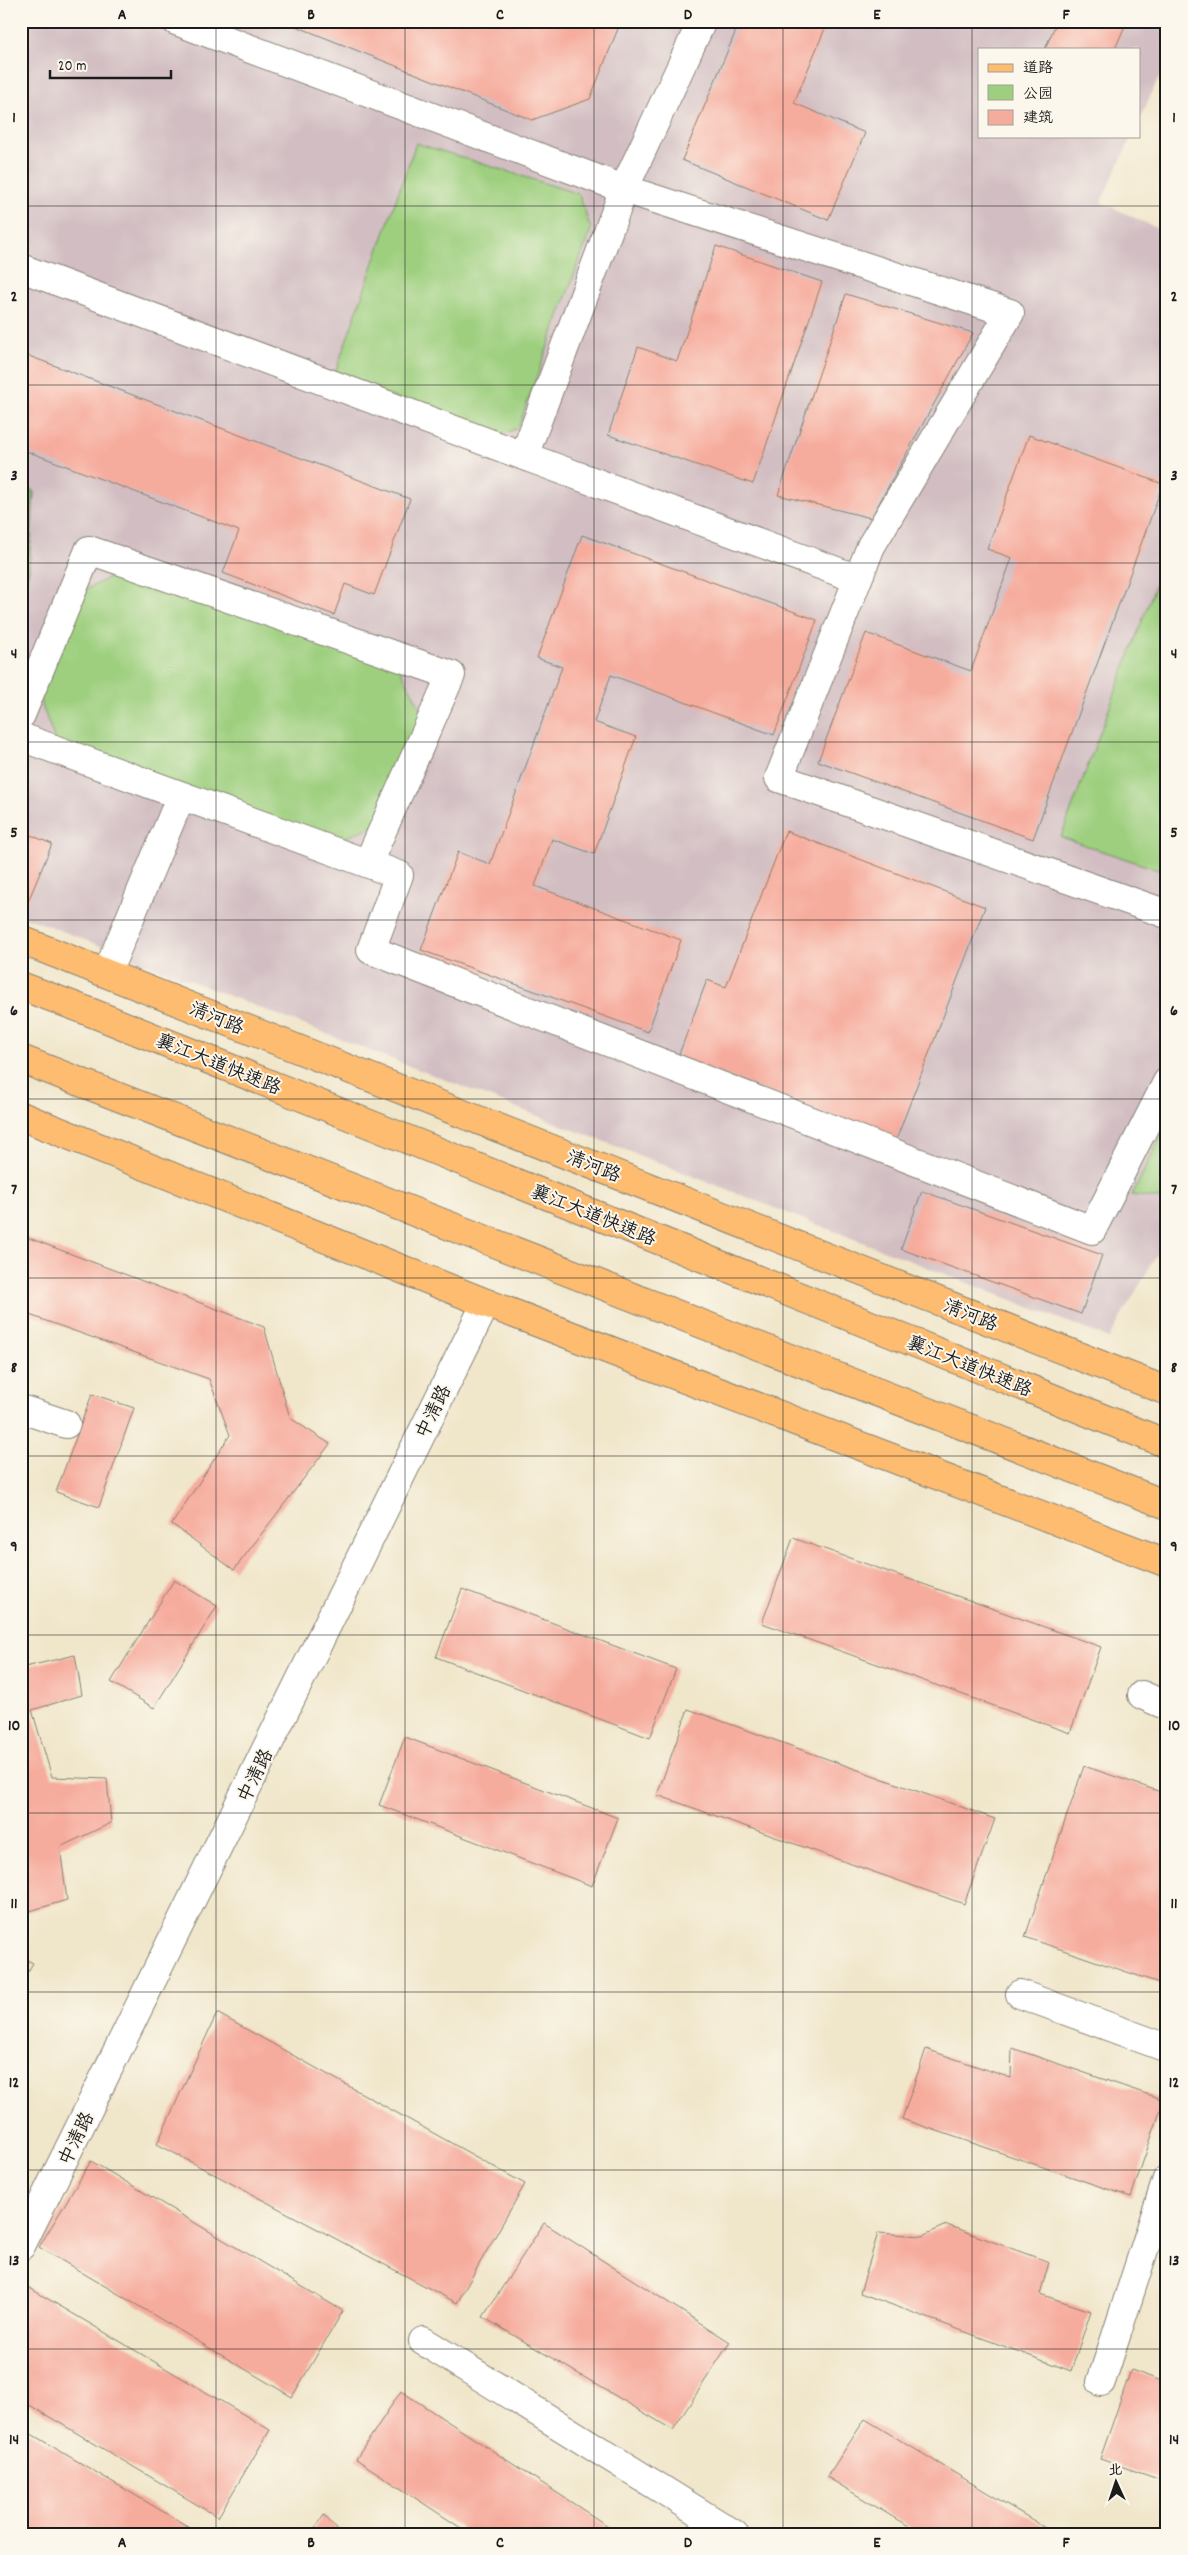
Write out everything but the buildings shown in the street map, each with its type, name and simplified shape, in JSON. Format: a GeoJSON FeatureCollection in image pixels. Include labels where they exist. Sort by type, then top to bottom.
{"type":"FeatureCollection","features":[{"type":"Feature","properties":{"kind":"main road","name":"清河路"},"geometry":{"type":"LineString","coordinates":[[21,940],[1167,1391]]}},
{"type":"Feature","properties":{"kind":"main road"},"geometry":{"type":"LineString","coordinates":[[21,978],[85,1010]]}},
{"type":"Feature","properties":{"kind":"main road","name":"襄江大道快速路"},"geometry":{"type":"LineString","coordinates":[[21,986],[1167,1444]]}},
{"type":"Feature","properties":{"kind":"main road"},"geometry":{"type":"LineString","coordinates":[[21,1059],[1167,1504]]}},
{"type":"Feature","properties":{"kind":"main road"},"geometry":{"type":"LineString","coordinates":[[21,1116],[486,1303],[1167,1563]]}},
{"type":"Feature","properties":{"kind":"street"},"geometry":{"type":"LineString","coordinates":[[176,21],[624,189],[1010,313],[871,546],[779,778],[1167,914]]}},
{"type":"Feature","properties":{"kind":"street"},"geometry":{"type":"LineString","coordinates":[[524,456],[624,189],[702,21]]}},
{"type":"Feature","properties":{"kind":"street"},"geometry":{"type":"LineString","coordinates":[[21,268],[524,456],[858,578]]}},
{"type":"Feature","properties":{"kind":"street"},"geometry":{"type":"LineString","coordinates":[[21,715],[89,550],[451,675],[368,863]]}},
{"type":"Feature","properties":{"kind":"street"},"geometry":{"type":"LineString","coordinates":[[21,737],[399,875],[370,950],[1092,1230],[1167,1082]]}},
{"type":"Feature","properties":{"kind":"street"},"geometry":{"type":"LineString","coordinates":[[107,974],[181,796]]}},
{"type":"Feature","properties":{"kind":"street","name":"中清路"},"geometry":{"type":"LineString","coordinates":[[21,2246],[486,1303]]}},
{"type":"Feature","properties":{"kind":"street"},"geometry":{"type":"LineString","coordinates":[[21,1409],[66,1424]]}},
{"type":"Feature","properties":{"kind":"street"},"geometry":{"type":"LineString","coordinates":[[1142,1696],[1167,1706]]}},
{"type":"Feature","properties":{"kind":"street"},"geometry":{"type":"LineString","coordinates":[[1020,1994],[1167,2048]]}},
{"type":"Feature","properties":{"kind":"street"},"geometry":{"type":"LineString","coordinates":[[1101,2382],[1167,2178]]}},
{"type":"Feature","properties":{"kind":"street"},"geometry":{"type":"LineString","coordinates":[[423,2341],[734,2534]]}},
{"type":"Feature","properties":{"kind":"shaded area"},"geometry":{"type":"Polygon","coordinates":[[[21,21],[1167,21],[1167,61],[1140,118],[1140,48],[978,48],[978,138],[1131,138],[1101,202],[1167,233],[1167,1237],[1109,1338],[21,915],[21,21]]]}},
{"type":"Feature","properties":{"kind":"green space"},"geometry":{"type":"Polygon","coordinates":[[[416,143],[579,194],[591,229],[518,428],[501,435],[334,376],[416,143]]]}},
{"type":"Feature","properties":{"kind":"green space"},"geometry":{"type":"Polygon","coordinates":[[[21,481],[34,492],[29,571],[21,599],[21,481]]]}},
{"type":"Feature","properties":{"kind":"green space"},"geometry":{"type":"Polygon","coordinates":[[[134,565],[393,655],[429,725],[387,820],[323,847],[59,751],[34,684],[69,598],[134,565]]]}},
{"type":"Feature","properties":{"kind":"green space"},"geometry":{"type":"Polygon","coordinates":[[[1160,573],[1167,576],[1167,873],[1061,837],[1160,573]]]}},
{"type":"Feature","properties":{"kind":"green space"},"geometry":{"type":"Polygon","coordinates":[[[1167,1125],[1167,1189],[1161,1199],[1132,1195],[1167,1125]]]}}]}
